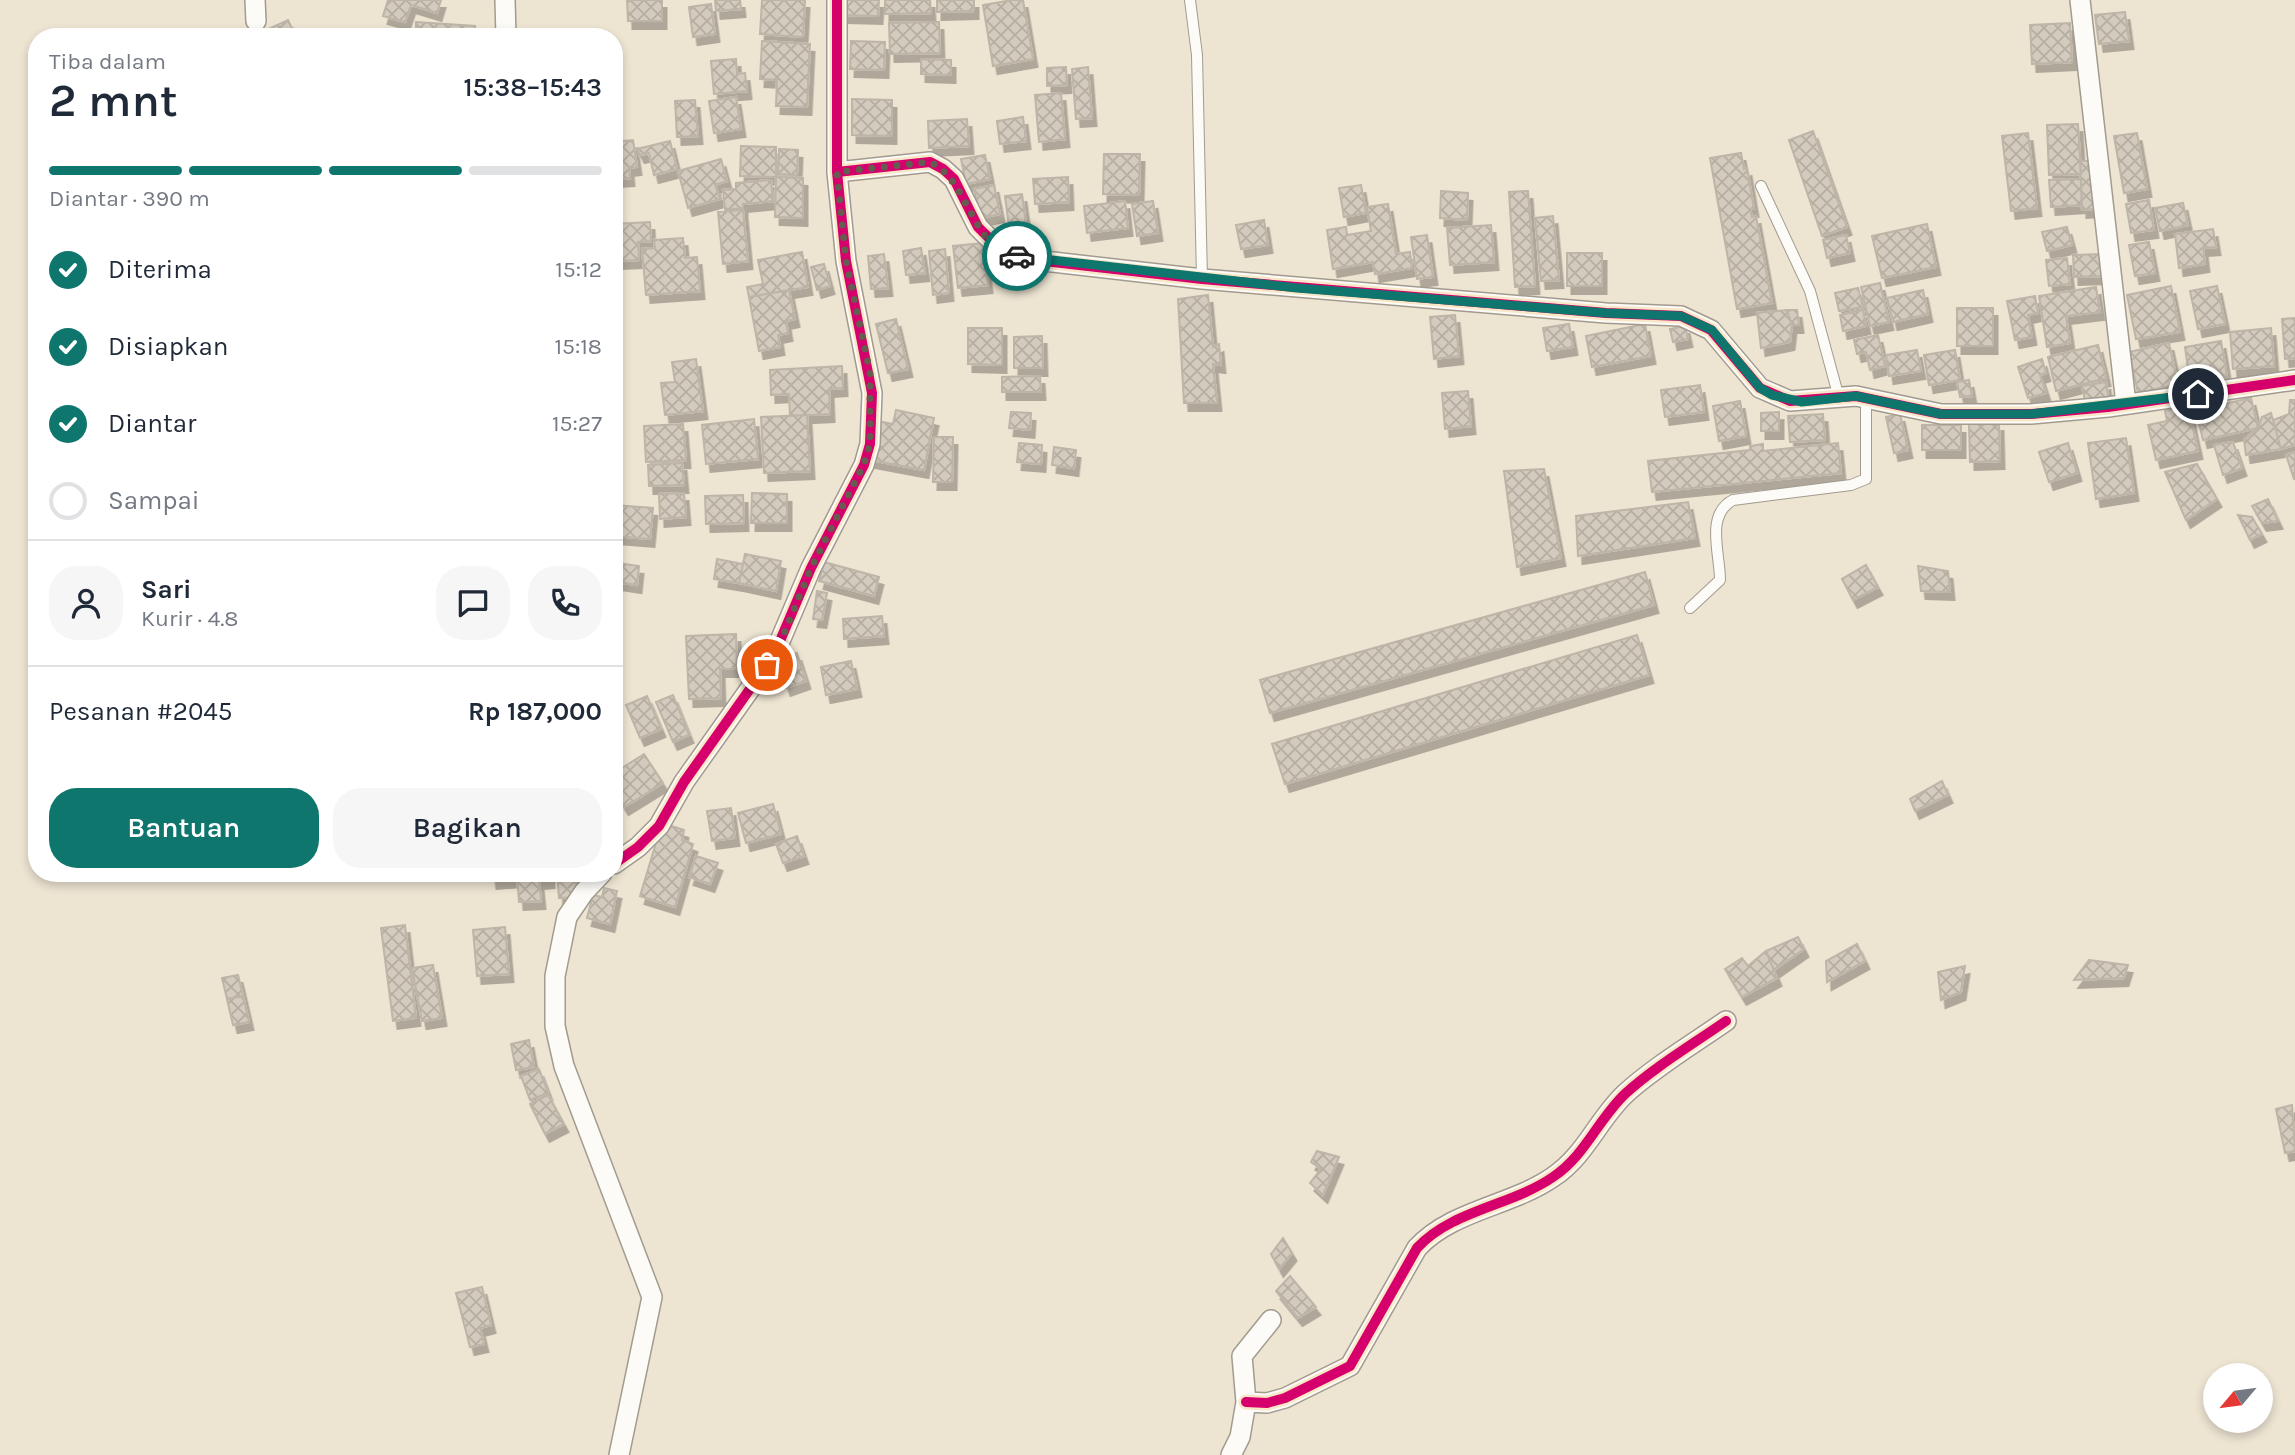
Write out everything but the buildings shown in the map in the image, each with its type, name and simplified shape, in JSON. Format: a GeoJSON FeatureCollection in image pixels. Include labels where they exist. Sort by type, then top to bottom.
{"type":"FeatureCollection","features":[{"type":"Feature","properties":{"kind":"street"},"geometry":{"type":"LineString","coordinates":[[255,0],[256,21]]}},
{"type":"Feature","properties":{"kind":"street"},"geometry":{"type":"LineString","coordinates":[[505,0],[506,28]]}},
{"type":"Feature","properties":{"kind":"street"},"geometry":{"type":"LineString","coordinates":[[623,858],[659,826],[684,782],[774,655],[816,557],[864,464],[870,444],[872,393],[846,261],[837,172],[837,0]]}},
{"type":"Feature","properties":{"kind":"street"},"geometry":{"type":"LineString","coordinates":[[2080,0],[2126,404]]}},
{"type":"Feature","properties":{"kind":"street"},"geometry":{"type":"LineString","coordinates":[[837,172],[930,162],[954,179],[978,227],[1004,253],[1044,261],[1202,279],[1606,313],[1681,316],[1712,330],[1749,377],[1772,395],[1802,402],[1866,397],[1941,414],[2031,414],[2126,404],[2295,380]]}},
{"type":"Feature","properties":{"kind":"street"},"geometry":{"type":"LineString","coordinates":[[593,882],[567,917],[554,998],[555,1026],[564,1066],[652,1297],[619,1455]]}},
{"type":"Feature","properties":{"kind":"street"},"geometry":{"type":"LineString","coordinates":[[1246,1402],[1267,1403],[1285,1398],[1350,1366],[1417,1248],[1426,1239],[1449,1224],[1528,1193],[1556,1176],[1581,1153],[1608,1111],[1627,1092],[1726,1021]]}},
{"type":"Feature","properties":{"kind":"street"},"geometry":{"type":"LineString","coordinates":[[1231,1455],[1240,1437],[1246,1402],[1242,1356],[1271,1320]]}},
{"type":"Feature","properties":{"kind":"lane"},"geometry":{"type":"LineString","coordinates":[[1190,0],[1197,55],[1202,279]]}},
{"type":"Feature","properties":{"kind":"lane"},"geometry":{"type":"LineString","coordinates":[[1761,186],[1810,291],[1839,398]]}},
{"type":"Feature","properties":{"kind":"lane"},"geometry":{"type":"LineString","coordinates":[[1690,608],[1720,580],[1716,524],[1718,512],[1725,504],[1733,499],[1851,485],[1866,479],[1866,397]]}},
{"type":"Feature","properties":{"kind":"cycle path"},"geometry":{"type":"LineString","coordinates":[[837,0],[837,172],[930,162],[954,179],[978,227],[1004,253],[1044,261],[1202,279],[1606,313],[1681,316],[1711,330],[1760,388],[1790,401],[1856,396],[1941,414],[2031,414],[2108,407],[2295,380]]}},
{"type":"Feature","properties":{"kind":"cycle path"},"geometry":{"type":"LineString","coordinates":[[623,858],[659,826],[684,782],[774,655],[811,568],[864,465],[870,444],[872,393],[846,261],[837,172]]}},
{"type":"Feature","properties":{"kind":"cycle path"},"geometry":{"type":"LineString","coordinates":[[1246,1402],[1267,1403],[1285,1398],[1350,1366],[1417,1248],[1431,1235],[1464,1216],[1519,1195],[1553,1177],[1583,1148],[1626,1093],[1662,1064],[1726,1021]]}},
{"type":"Feature","properties":{"kind":"way so far"},"geometry":{"type":"LineString","coordinates":[[767,665],[779,646],[836,516],[864,464],[870,444],[870,372],[846,261],[837,172],[930,162],[954,179],[978,227],[1004,253],[1017,256]]}},
{"type":"Feature","properties":{"kind":"route"},"geometry":{"type":"LineString","coordinates":[[1017,256],[1297,288],[1606,313],[1681,316],[1698,321],[1712,330],[1760,388],[1790,401],[1856,396],[1941,414],[2031,414],[2108,407],[2198,394]]}}]}
